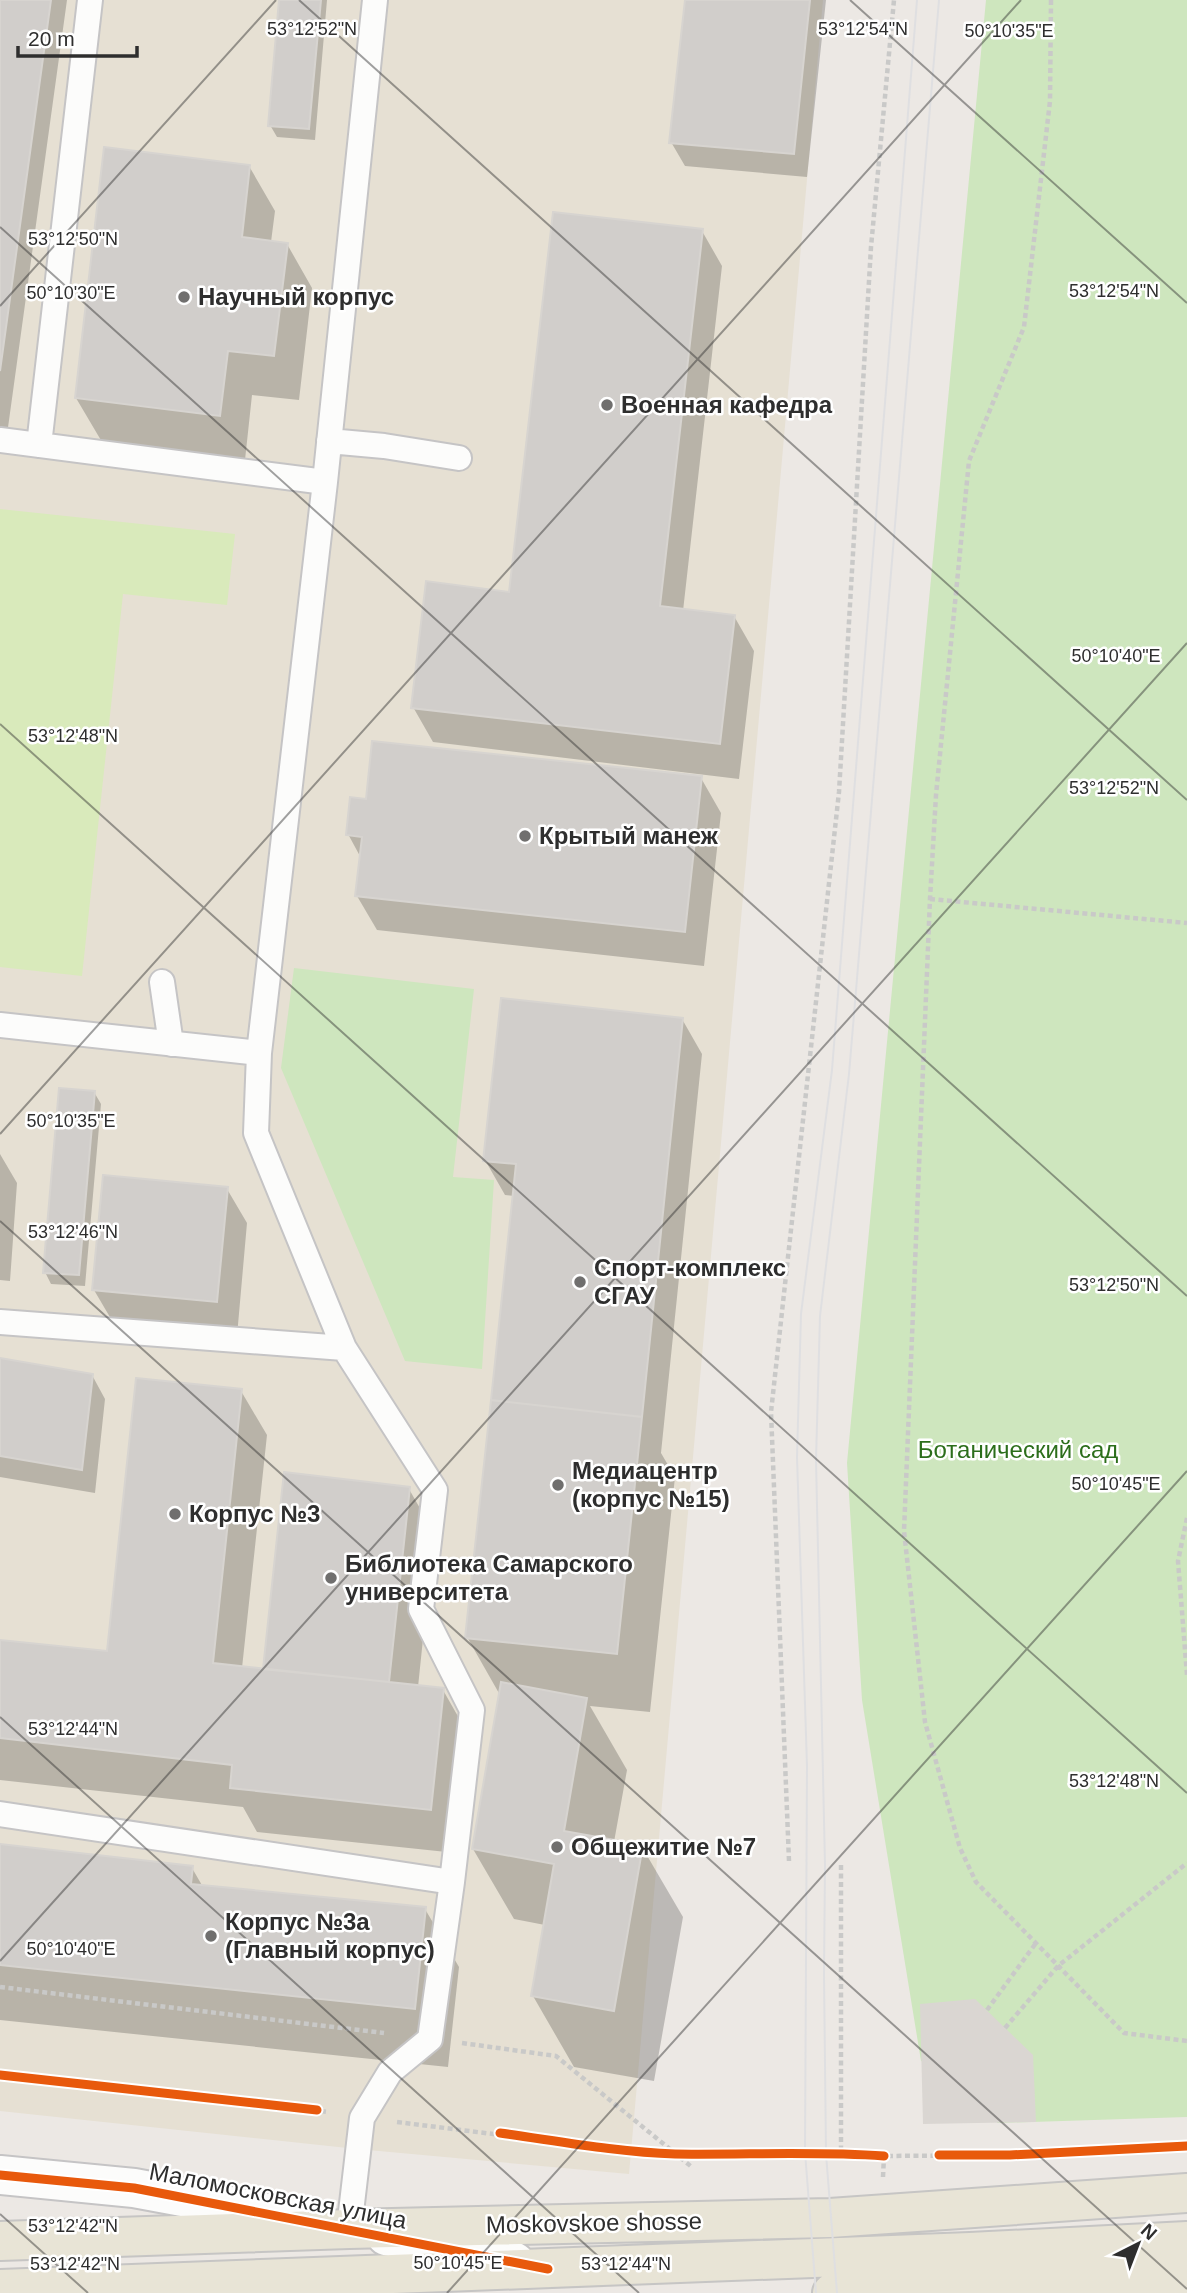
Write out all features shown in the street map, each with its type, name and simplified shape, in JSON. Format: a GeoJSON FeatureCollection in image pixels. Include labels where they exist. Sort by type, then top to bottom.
{"type":"FeatureCollection","features":[{"type":"Feature","properties":{"kind":"main road","name":"Moskovskoe shosse"},"geometry":{"type":"LineString","coordinates":[[0,2241],[349,2229],[810,2219],[1187,2193]]}},
{"type":"Feature","properties":{"kind":"main road","name":"Moskovskoe shosse"},"geometry":{"type":"LineString","coordinates":[[832,2293],[893,2279],[1187,2241]]}},
{"type":"Feature","properties":{"kind":"main road","name":"Moskovskoe shosse"},"geometry":{"type":"LineString","coordinates":[[0,2289],[548,2269],[893,2279],[1187,2274]]}},
{"type":"Feature","properties":{"kind":"street","name":"Маломосковская улица"},"geometry":{"type":"LineString","coordinates":[[0,2175],[134,2188],[548,2269]]}},
{"type":"Feature","properties":{"kind":"street"},"geometry":{"type":"LineString","coordinates":[[890,2214],[893,2279]]}},
{"type":"Feature","properties":{"kind":"lane"},"geometry":{"type":"LineString","coordinates":[[39,445],[90,0]]}},
{"type":"Feature","properties":{"kind":"lane"},"geometry":{"type":"LineString","coordinates":[[349,2229],[362,2118],[390,2072],[430,2039],[472,1710],[421,1609],[435,1490],[344,1348],[256,1133],[259,1053],[325,482],[375,0]]}},
{"type":"Feature","properties":{"kind":"lane"},"geometry":{"type":"LineString","coordinates":[[0,440],[325,482]]}},
{"type":"Feature","properties":{"kind":"lane"},"geometry":{"type":"LineString","coordinates":[[329,440],[459,458]]}},
{"type":"Feature","properties":{"kind":"lane"},"geometry":{"type":"LineString","coordinates":[[162,982],[171,1044]]}},
{"type":"Feature","properties":{"kind":"lane"},"geometry":{"type":"LineString","coordinates":[[0,1025],[259,1053]]}},
{"type":"Feature","properties":{"kind":"lane"},"geometry":{"type":"LineString","coordinates":[[0,1322],[344,1348]]}},
{"type":"Feature","properties":{"kind":"lane"},"geometry":{"type":"LineString","coordinates":[[0,1814],[452,1882]]}},
{"type":"Feature","properties":{"kind":"path"},"geometry":{"type":"LineString","coordinates":[[789,1861],[771,1412],[839,792],[871,247],[894,0]]}},
{"type":"Feature","properties":{"kind":"path"},"geometry":{"type":"LineString","coordinates":[[1051,0],[1050,101],[1024,327],[969,461],[936,795],[904,1531],[925,1722],[960,1848],[976,1882],[1124,2033],[1187,2041]]}},
{"type":"Feature","properties":{"kind":"path"},"geometry":{"type":"LineString","coordinates":[[930,899],[1187,923]]}},
{"type":"Feature","properties":{"kind":"path"},"geometry":{"type":"LineString","coordinates":[[1187,1518],[1178,1562],[1187,1675]]}},
{"type":"Feature","properties":{"kind":"path"},"geometry":{"type":"LineString","coordinates":[[1005,2028],[1058,1966],[1187,1863]]}},
{"type":"Feature","properties":{"kind":"path"},"geometry":{"type":"LineString","coordinates":[[841,1866],[841,2153]]}},
{"type":"Feature","properties":{"kind":"path"},"geometry":{"type":"LineString","coordinates":[[987,2010],[1036,1943]]}},
{"type":"Feature","properties":{"kind":"path"},"geometry":{"type":"LineString","coordinates":[[0,1987],[556,2056],[693,2168]]}},
{"type":"Feature","properties":{"kind":"path"},"geometry":{"type":"LineString","coordinates":[[0,2075],[675,2154],[1010,2155],[1187,2146]]}},
{"type":"Feature","properties":{"kind":"shaded area"},"geometry":{"type":"Polygon","coordinates":[[[0,0],[823,0],[629,2174],[357,2149],[0,2111],[0,0]]]}},
{"type":"Feature","properties":{"kind":"shaded area"},"geometry":{"type":"Polygon","coordinates":[[[975,1999],[1033,2055],[1036,2122],[923,2124],[920,2004],[975,1999]]]}},
{"type":"Feature","properties":{"kind":"green space","name":"Ботанический сад"},"geometry":{"type":"Polygon","coordinates":[[[986,0],[1187,0],[1187,2117],[997,2123],[996,2084],[921,2061],[862,1700],[847,1463],[986,0]]]}},
{"type":"Feature","properties":{"kind":"green space"},"geometry":{"type":"Polygon","coordinates":[[[0,509],[235,534],[227,605],[123,594],[82,976],[0,967],[0,509]]]}},
{"type":"Feature","properties":{"kind":"green space"},"geometry":{"type":"Polygon","coordinates":[[[294,968],[474,989],[453,1177],[494,1180],[482,1369],[405,1361],[281,1068],[294,968]]]}},
{"type":"Feature","properties":{"kind":"building"},"geometry":{"type":"Polygon","coordinates":[[[0,0],[51,0],[0,371],[0,0]]]}},
{"type":"Feature","properties":{"kind":"building"},"geometry":{"type":"Polygon","coordinates":[[[0,0],[51,0],[0,371],[0,0]]]}},
{"type":"Feature","properties":{"kind":"building"},"geometry":{"type":"Polygon","coordinates":[[[279,0],[321,0],[309,129],[268,126],[279,0]]]}},
{"type":"Feature","properties":{"kind":"building"},"geometry":{"type":"Polygon","coordinates":[[[685,0],[810,0],[794,154],[669,143],[685,0]]]}},
{"type":"Feature","properties":{"kind":"building","name":"Научный корпус"},"geometry":{"type":"Polygon","coordinates":[[[104,147],[250,165],[242,237],[288,243],[274,356],[228,351],[220,416],[75,398],[104,147]]]}},
{"type":"Feature","properties":{"kind":"building","name":"Военная кафедра"},"geometry":{"type":"Polygon","coordinates":[[[553,212],[703,229],[660,606],[735,615],[720,744],[411,708],[426,581],[509,592],[553,212]]]}},
{"type":"Feature","properties":{"kind":"building","name":"Крытый манеж"},"geometry":{"type":"Polygon","coordinates":[[[372,741],[702,776],[685,932],[355,896],[362,837],[346,835],[350,797],[366,799],[372,741]]]}},
{"type":"Feature","properties":{"kind":"building","name":"Спорт-комплекс СГАУ"},"geometry":{"type":"Polygon","coordinates":[[[501,998],[683,1018],[642,1417],[491,1400],[516,1164],[483,1161],[501,998]]]}},
{"type":"Feature","properties":{"kind":"building"},"geometry":{"type":"Polygon","coordinates":[[[59,1088],[95,1091],[79,1275],[43,1273],[59,1088]]]}},
{"type":"Feature","properties":{"kind":"building"},"geometry":{"type":"Polygon","coordinates":[[[103,1175],[228,1187],[217,1302],[92,1290],[103,1175]]]}},
{"type":"Feature","properties":{"kind":"building"},"geometry":{"type":"Polygon","coordinates":[[[0,1358],[93,1374],[82,1470],[0,1456],[0,1358]]]}},
{"type":"Feature","properties":{"kind":"building","name":"Корпус №3"},"geometry":{"type":"Polygon","coordinates":[[[136,1378],[242,1389],[213,1663],[444,1688],[431,1810],[230,1788],[232,1765],[0,1738],[0,1640],[107,1651],[136,1378]]]}},
{"type":"Feature","properties":{"kind":"building","name":"Медиацентр (корпус №15)"},"geometry":{"type":"Polygon","coordinates":[[[491,1400],[642,1417],[617,1654],[465,1638],[491,1400]]]}},
{"type":"Feature","properties":{"kind":"building"},"geometry":{"type":"Polygon","coordinates":[[[284,1472],[410,1487],[389,1682],[263,1669],[284,1472]]]}},
{"type":"Feature","properties":{"kind":"building","name":"Общежитие №7"},"geometry":{"type":"Polygon","coordinates":[[[501,1682],[587,1698],[564,1831],[643,1845],[614,2011],[531,1996],[554,1864],[472,1849],[501,1682]]]}},
{"type":"Feature","properties":{"kind":"building","name":"Корпус №3a (Главный корпус)"},"geometry":{"type":"Polygon","coordinates":[[[0,1844],[193,1866],[191,1884],[426,1907],[415,2009],[0,1965],[0,1844]]]}},
{"type":"Feature","properties":{"kind":"tram line"},"geometry":{"type":"LineString","coordinates":[[816,2293],[805,2152],[807,1766],[797,1457],[801,1314],[832,1070],[917,0]]}},
{"type":"Feature","properties":{"kind":"tram line"},"geometry":{"type":"LineString","coordinates":[[837,2293],[826,2154],[825,1865],[816,1460],[820,1316],[849,1074],[939,0]]}},
{"type":"Feature","properties":{"kind":"cycle path"},"geometry":{"type":"LineString","coordinates":[[0,2075],[317,2110]]}},
{"type":"Feature","properties":{"kind":"cycle path"},"geometry":{"type":"LineString","coordinates":[[500,2133],[653,2153],[884,2156]]}},
{"type":"Feature","properties":{"kind":"cycle path"},"geometry":{"type":"LineString","coordinates":[[939,2155],[1010,2155],[1187,2146]]}},
{"type":"Feature","properties":{"kind":"cycle path"},"geometry":{"type":"LineString","coordinates":[[0,2175],[134,2188],[548,2269]]}},
{"type":"Feature","properties":{"kind":"place","name":"Научный корпус"},"geometry":{"type":"Point","coordinates":[184,297]}},
{"type":"Feature","properties":{"kind":"place","name":"Военная кафедра"},"geometry":{"type":"Point","coordinates":[607,405]}},
{"type":"Feature","properties":{"kind":"place","name":"Крытый манеж"},"geometry":{"type":"Point","coordinates":[525,836]}},
{"type":"Feature","properties":{"kind":"place","name":"Спорт-комплекс СГАУ"},"geometry":{"type":"Point","coordinates":[580,1282]}},
{"type":"Feature","properties":{"kind":"place","name":"Медиацентр (корпус №15)"},"geometry":{"type":"Point","coordinates":[558,1485]}},
{"type":"Feature","properties":{"kind":"place","name":"Корпус №3"},"geometry":{"type":"Point","coordinates":[175,1514]}},
{"type":"Feature","properties":{"kind":"place","name":"Библиотека Самарского университета"},"geometry":{"type":"Point","coordinates":[331,1578]}},
{"type":"Feature","properties":{"kind":"place","name":"Общежитие №7"},"geometry":{"type":"Point","coordinates":[557,1847]}},
{"type":"Feature","properties":{"kind":"place","name":"Корпус №3a (Главный корпус)"},"geometry":{"type":"Point","coordinates":[211,1936]}}]}
